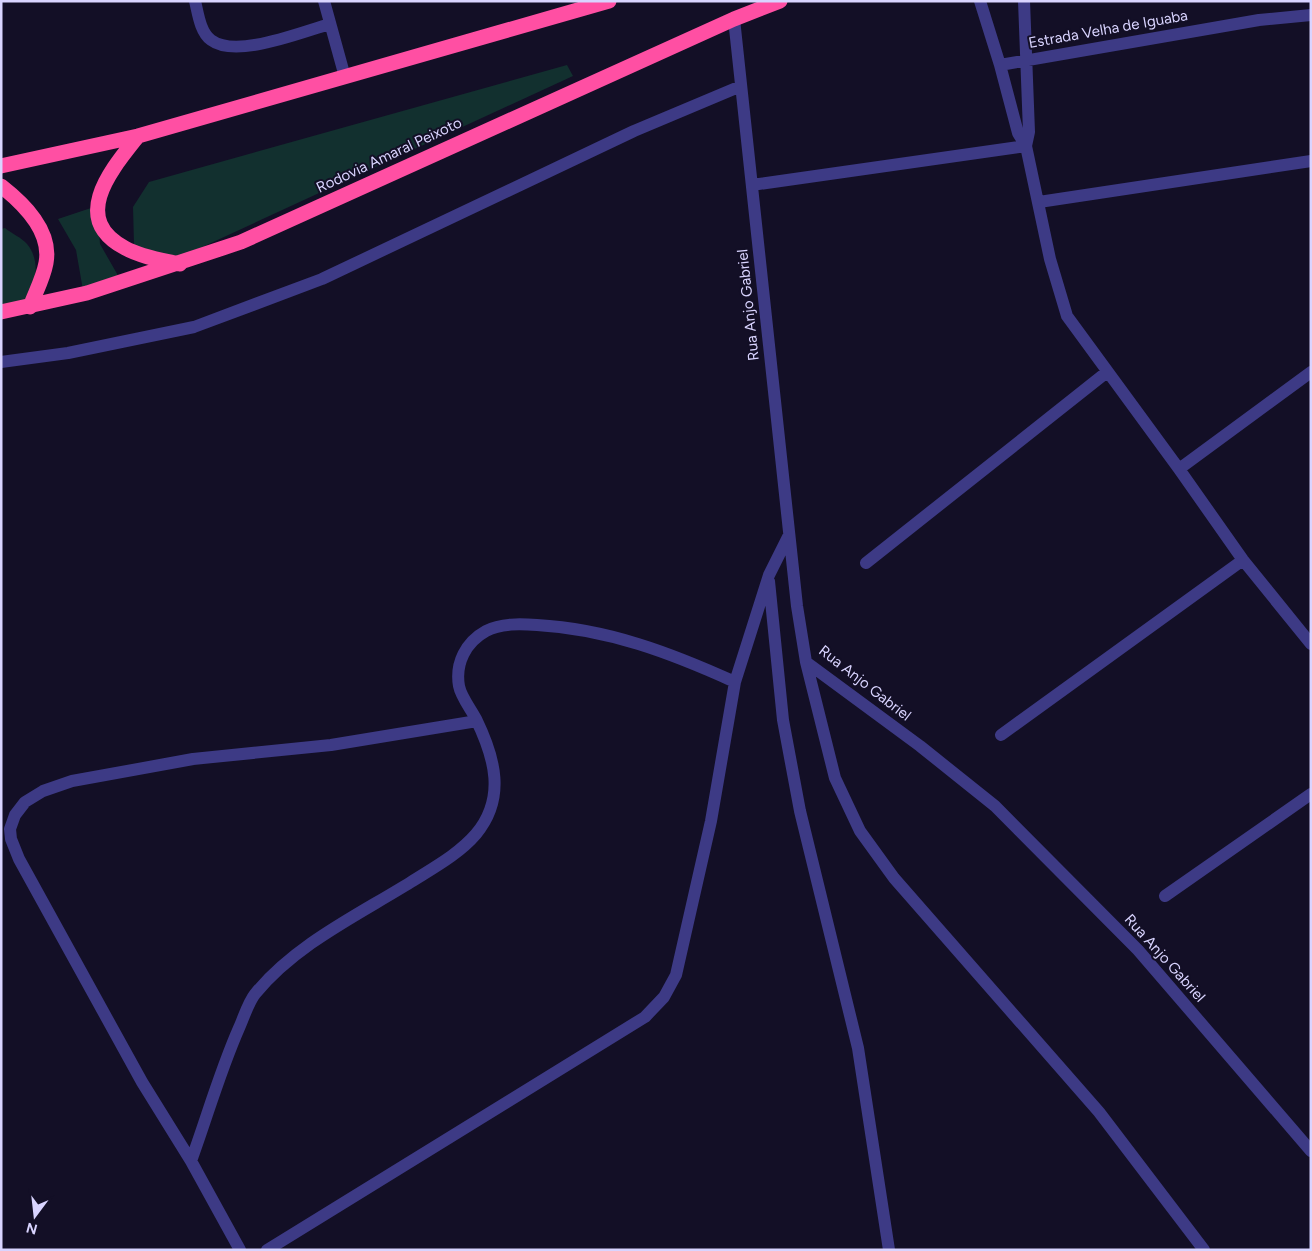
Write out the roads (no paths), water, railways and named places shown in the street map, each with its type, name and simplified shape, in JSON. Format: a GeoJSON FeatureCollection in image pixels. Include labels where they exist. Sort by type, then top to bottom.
{"type":"FeatureCollection","features":[{"type":"Feature","properties":{"kind":"highway"},"geometry":{"type":"LineString","coordinates":[[1,166],[138,136],[609,1]]}},
{"type":"Feature","properties":{"kind":"highway","name":"Rodovia Amaral Peixoto"},"geometry":{"type":"LineString","coordinates":[[1,312],[87,294],[241,242],[734,18],[780,1]]}},
{"type":"Feature","properties":{"kind":"highway"},"geometry":{"type":"LineString","coordinates":[[138,136],[112,169],[98,199],[102,228],[114,241],[126,249],[180,264]]}},
{"type":"Feature","properties":{"kind":"highway"},"geometry":{"type":"LineString","coordinates":[[1,186],[16,198],[33,217],[44,237],[46,261],[30,307]]}},
{"type":"Feature","properties":{"kind":"street"},"geometry":{"type":"LineString","coordinates":[[195,1],[201,26],[209,39],[223,47],[252,46],[330,24]]}},
{"type":"Feature","properties":{"kind":"street"},"geometry":{"type":"LineString","coordinates":[[324,1],[345,77]]}},
{"type":"Feature","properties":{"kind":"street"},"geometry":{"type":"LineString","coordinates":[[980,1],[1000,65],[1018,133],[1026,146],[1050,259],[1067,316],[1243,560],[1311,644]]}},
{"type":"Feature","properties":{"kind":"street"},"geometry":{"type":"LineString","coordinates":[[1024,1],[1025,60],[1030,132],[1026,146]]}},
{"type":"Feature","properties":{"kind":"street","name":"Estrada Velha de Iguaba"},"geometry":{"type":"LineString","coordinates":[[1000,65],[1259,20],[1311,15]]}},
{"type":"Feature","properties":{"kind":"street","name":"Rua Anjo Gabriel"},"geometry":{"type":"LineString","coordinates":[[734,18],[796,606],[806,662],[920,746],[995,806],[1138,950],[1311,1151]]}},
{"type":"Feature","properties":{"kind":"street"},"geometry":{"type":"LineString","coordinates":[[1,362],[68,353],[194,327],[322,278],[634,131],[741,86]]}},
{"type":"Feature","properties":{"kind":"street"},"geometry":{"type":"LineString","coordinates":[[752,185],[1026,146]]}},
{"type":"Feature","properties":{"kind":"street"},"geometry":{"type":"LineString","coordinates":[[1039,202],[1311,161]]}},
{"type":"Feature","properties":{"kind":"street"},"geometry":{"type":"LineString","coordinates":[[866,562],[1107,372]]}},
{"type":"Feature","properties":{"kind":"street"},"geometry":{"type":"LineString","coordinates":[[1179,469],[1311,372]]}},
{"type":"Feature","properties":{"kind":"street"},"geometry":{"type":"LineString","coordinates":[[266,1250],[645,1017],[664,997],[676,975],[684,945],[712,812],[735,682],[769,576],[789,535]]}},
{"type":"Feature","properties":{"kind":"street"},"geometry":{"type":"LineString","coordinates":[[1001,735],[1243,560]]}},
{"type":"Feature","properties":{"kind":"street"},"geometry":{"type":"LineString","coordinates":[[769,576],[783,720],[800,811],[858,1048],[889,1250]]}},
{"type":"Feature","properties":{"kind":"street"},"geometry":{"type":"LineString","coordinates":[[191,1161],[227,1057],[253,996],[295,954],[441,863],[476,834],[492,806],[496,785],[489,748],[459,687],[459,665],[466,646],[487,630],[514,624],[562,627],[603,634],[642,644],[672,654],[735,682]]}},
{"type":"Feature","properties":{"kind":"street"},"geometry":{"type":"LineString","coordinates":[[806,662],[835,778],[860,831],[894,878],[1099,1112],[1204,1250]]}},
{"type":"Feature","properties":{"kind":"street"},"geometry":{"type":"LineString","coordinates":[[240,1250],[191,1161],[142,1082],[19,859],[11,839],[10,829],[15,815],[25,802],[43,791],[72,781],[193,759],[331,745],[477,721]]}},
{"type":"Feature","properties":{"kind":"street"},"geometry":{"type":"LineString","coordinates":[[1165,896],[1311,794]]}}]}
